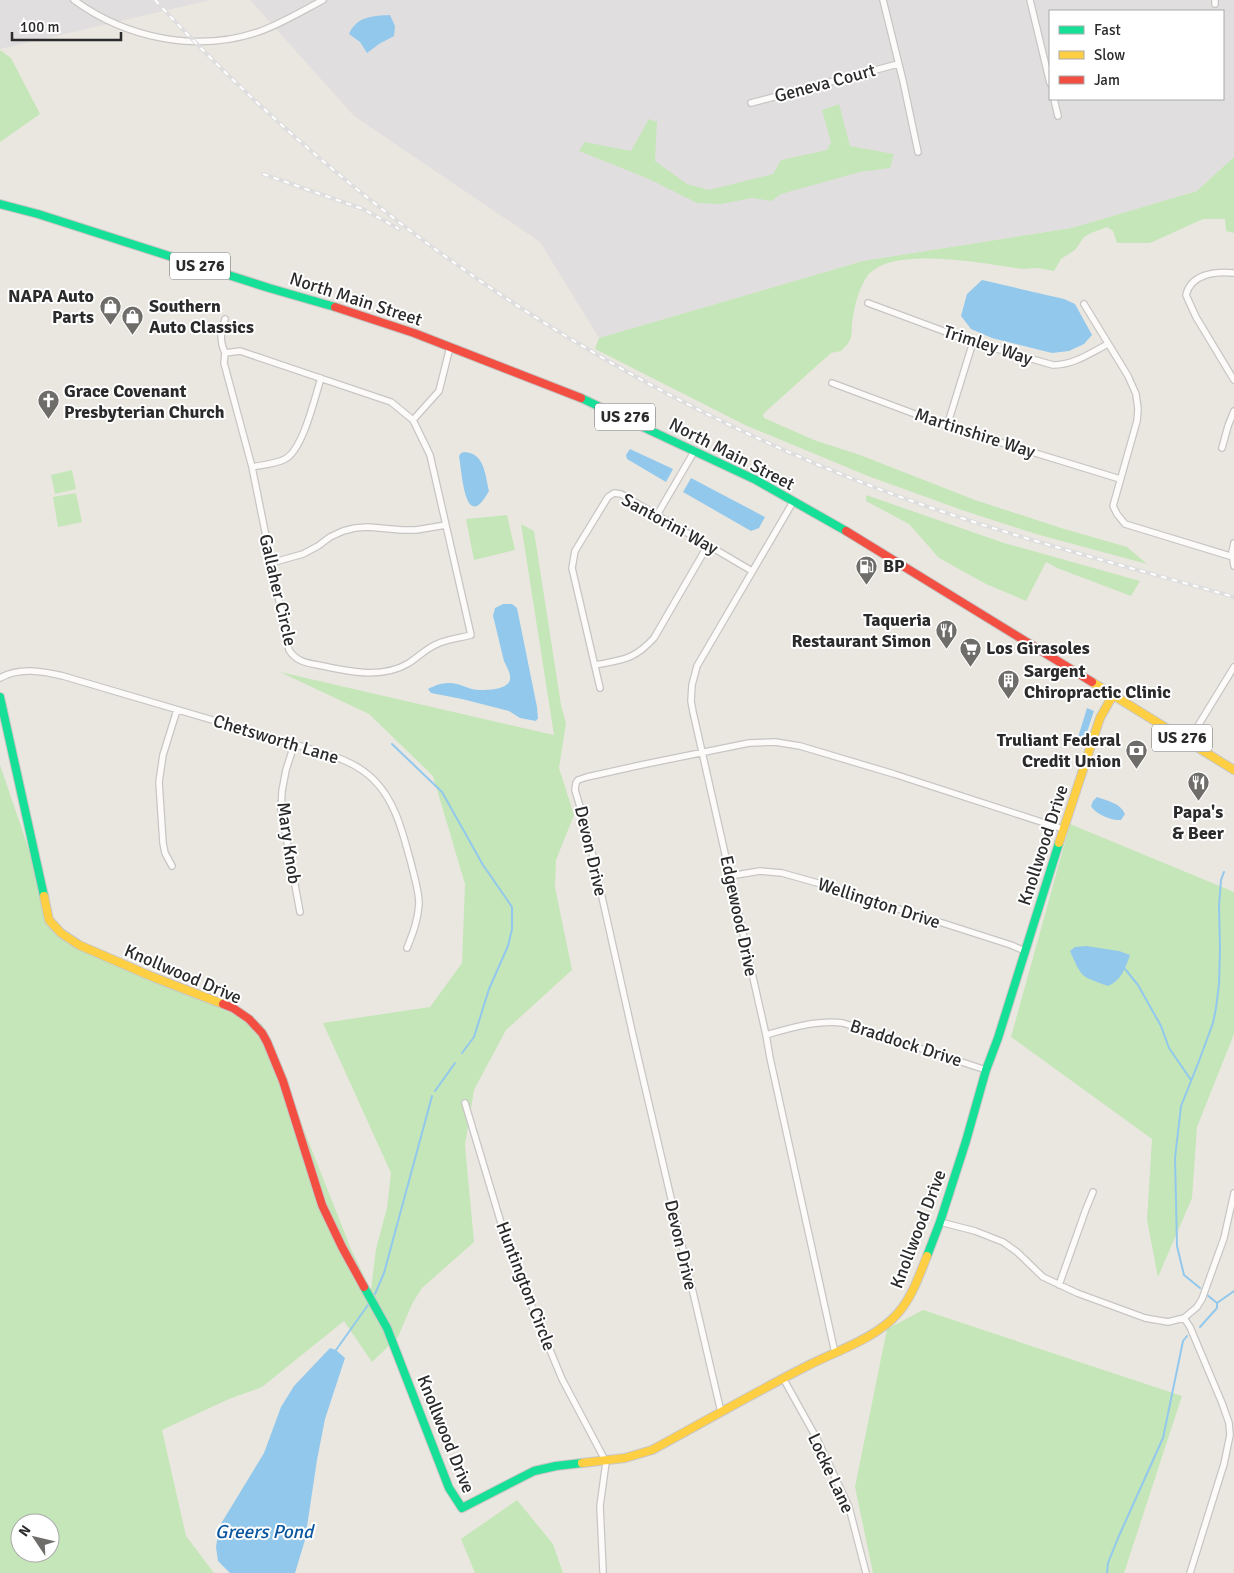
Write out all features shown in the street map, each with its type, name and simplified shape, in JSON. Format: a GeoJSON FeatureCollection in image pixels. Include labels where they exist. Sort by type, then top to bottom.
{"type":"FeatureCollection","features":[{"type":"Feature","properties":{"kind":"street"},"geometry":{"type":"LineString","coordinates":[[74,0],[85,8],[138,32],[170,40],[195,42],[226,39],[257,32],[323,0]]}},
{"type":"Feature","properties":{"kind":"street"},"geometry":{"type":"LineString","coordinates":[[883,0],[918,152]]}},
{"type":"Feature","properties":{"kind":"street"},"geometry":{"type":"LineString","coordinates":[[1030,0],[1049,79]]}},
{"type":"Feature","properties":{"kind":"street","name":"Geneva Court"},"geometry":{"type":"LineString","coordinates":[[752,102],[898,64]]}},
{"type":"Feature","properties":{"kind":"street"},"geometry":{"type":"LineString","coordinates":[[1054,100],[1058,116]]}},
{"type":"Feature","properties":{"kind":"street","name":"North Main Street"},"geometry":{"type":"LineString","coordinates":[[0,204],[38,214],[269,288],[340,308],[414,333],[563,390],[695,450],[756,480],[840,527],[1234,770]]}},
{"type":"Feature","properties":{"kind":"street"},"geometry":{"type":"LineString","coordinates":[[1234,273],[1214,273],[1193,281],[1186,295],[1196,317],[1234,380]]}},
{"type":"Feature","properties":{"kind":"street","name":"Trimley Way"},"geometry":{"type":"LineString","coordinates":[[868,303],[973,342],[1053,365],[1062,365],[1080,359],[1108,344]]}},
{"type":"Feature","properties":{"kind":"street"},"geometry":{"type":"LineString","coordinates":[[1084,304],[1128,376],[1136,394],[1137,421],[1113,506],[1117,514],[1125,524],[1233,556]]}},
{"type":"Feature","properties":{"kind":"street"},"geometry":{"type":"LineString","coordinates":[[225,319],[220,334],[221,344],[225,353]]}},
{"type":"Feature","properties":{"kind":"street"},"geometry":{"type":"LineString","coordinates":[[947,426],[973,342]]}},
{"type":"Feature","properties":{"kind":"street"},"geometry":{"type":"LineString","coordinates":[[413,420],[439,391],[450,347]]}},
{"type":"Feature","properties":{"kind":"street","name":"Gallaher Circle"},"geometry":{"type":"LineString","coordinates":[[240,352],[391,402],[413,420],[430,455],[471,635],[436,644],[408,664],[392,670],[360,673],[301,661],[293,657],[289,650],[252,467],[224,363],[225,353],[240,352]]}},
{"type":"Feature","properties":{"kind":"street"},"geometry":{"type":"LineString","coordinates":[[252,467],[277,462],[292,454],[309,416],[321,378]]}},
{"type":"Feature","properties":{"kind":"street","name":"Martinshire Way"},"geometry":{"type":"LineString","coordinates":[[832,383],[947,426],[1120,479]]}},
{"type":"Feature","properties":{"kind":"street"},"geometry":{"type":"LineString","coordinates":[[1222,448],[1234,411]]}},
{"type":"Feature","properties":{"kind":"street"},"geometry":{"type":"LineString","coordinates":[[658,515],[695,450]]}},
{"type":"Feature","properties":{"kind":"street","name":"Santorini Way"},"geometry":{"type":"LineString","coordinates":[[600,688],[572,568],[572,560],[575,551],[608,497],[614,493],[621,494],[752,571]]}},
{"type":"Feature","properties":{"kind":"street","name":"Edgewood Drive"},"geometry":{"type":"LineString","coordinates":[[793,502],[702,658],[694,676],[691,701],[835,1353]]}},
{"type":"Feature","properties":{"kind":"street"},"geometry":{"type":"LineString","coordinates":[[271,563],[303,554],[343,531],[355,528],[368,526],[416,530],[446,524]]}},
{"type":"Feature","properties":{"kind":"street"},"geometry":{"type":"LineString","coordinates":[[1234,543],[1234,566]]}},
{"type":"Feature","properties":{"kind":"street"},"geometry":{"type":"LineString","coordinates":[[595,665],[624,659],[638,654],[646,647],[654,638],[708,545]]}},
{"type":"Feature","properties":{"kind":"street"},"geometry":{"type":"LineString","coordinates":[[1188,742],[1234,667]]}},
{"type":"Feature","properties":{"kind":"street","name":"Chetsworth Lane"},"geometry":{"type":"LineString","coordinates":[[0,678],[8,673],[28,670],[51,673],[294,744],[340,758],[357,766],[374,780],[388,798],[401,828],[417,886],[416,927],[407,948]]}},
{"type":"Feature","properties":{"kind":"street","name":"Knollwood Drive"},"geometry":{"type":"LineString","coordinates":[[0,697],[49,920],[61,933],[79,945],[152,977],[233,1008],[249,1019],[262,1033],[289,1099],[322,1205],[342,1247],[387,1328],[450,1488],[462,1508],[519,1478],[539,1470],[573,1464],[606,1462],[640,1455],[652,1450],[783,1378],[866,1337],[884,1326],[898,1313],[914,1289],[940,1222],[986,1070],[998,1038],[1063,829],[1100,718],[1113,695]]}},
{"type":"Feature","properties":{"kind":"street"},"geometry":{"type":"LineString","coordinates":[[172,866],[165,853],[163,843],[159,782],[164,754],[177,710]]}},
{"type":"Feature","properties":{"kind":"street","name":"Devon Drive"},"geometry":{"type":"LineString","coordinates":[[720,1412],[587,830],[575,786],[578,780],[750,743],[788,743],[894,774],[1063,829]]}},
{"type":"Feature","properties":{"kind":"street","name":"Mary Knob"},"geometry":{"type":"LineString","coordinates":[[294,744],[282,791],[282,809],[300,912]]}},
{"type":"Feature","properties":{"kind":"street","name":"Wellington Drive"},"geometry":{"type":"LineString","coordinates":[[730,876],[760,871],[782,874],[821,884],[1025,951]]}},
{"type":"Feature","properties":{"kind":"street","name":"Braddock Drive"},"geometry":{"type":"LineString","coordinates":[[766,1035],[815,1023],[842,1023],[986,1070]]}},
{"type":"Feature","properties":{"kind":"street","name":"Huntington Circle"},"geometry":{"type":"LineString","coordinates":[[465,1103],[502,1226],[519,1275],[562,1379],[606,1462]]}},
{"type":"Feature","properties":{"kind":"street"},"geometry":{"type":"LineString","coordinates":[[1059,1285],[1093,1192]]}},
{"type":"Feature","properties":{"kind":"street"},"geometry":{"type":"LineString","coordinates":[[940,1222],[975,1231],[1003,1242],[1017,1252],[1043,1277],[1077,1293],[1151,1320],[1168,1322],[1184,1318],[1197,1307],[1208,1285],[1224,1238],[1234,1193]]}},
{"type":"Feature","properties":{"kind":"street"},"geometry":{"type":"LineString","coordinates":[[1184,1318],[1190,1327],[1222,1403],[1229,1423],[1230,1435],[1224,1464],[1190,1573]]}},
{"type":"Feature","properties":{"kind":"street","name":"Locke Lane"},"geometry":{"type":"LineString","coordinates":[[783,1378],[829,1464],[849,1507],[866,1573]]}},
{"type":"Feature","properties":{"kind":"street"},"geometry":{"type":"LineString","coordinates":[[603,1572],[600,1506],[606,1462]]}},
{"type":"Feature","properties":{"kind":"shaded area"},"geometry":{"type":"Polygon","coordinates":[[[0,0],[211,0],[0,49],[0,0]]]}},
{"type":"Feature","properties":{"kind":"shaded area"},"geometry":{"type":"Polygon","coordinates":[[[250,0],[1234,0],[1234,157],[1197,191],[1072,228],[863,261],[599,338],[540,242],[354,116],[250,0]]]}},
{"type":"Feature","properties":{"kind":"green space"},"geometry":{"type":"Polygon","coordinates":[[[0,50],[11,58],[40,114],[0,142],[0,50]]]}},
{"type":"Feature","properties":{"kind":"green space"},"geometry":{"type":"Polygon","coordinates":[[[839,104],[850,146],[894,154],[890,168],[860,172],[781,194],[772,201],[752,198],[721,204],[697,203],[649,179],[579,151],[585,142],[631,151],[649,119],[657,122],[655,161],[687,184],[709,190],[773,174],[781,160],[827,150],[831,142],[822,110],[839,104]]]}},
{"type":"Feature","properties":{"kind":"green space"},"geometry":{"type":"Polygon","coordinates":[[[1234,157],[1234,233],[1226,231],[1225,219],[1203,219],[1150,243],[1117,243],[1113,231],[1107,227],[1084,237],[1075,250],[1061,259],[1054,271],[940,259],[895,261],[878,267],[866,278],[859,292],[852,320],[851,337],[847,344],[841,351],[831,353],[763,414],[764,418],[814,440],[860,455],[975,500],[1127,547],[1147,564],[1036,534],[868,476],[745,425],[595,349],[599,338],[863,261],[1072,228],[1197,191],[1234,157]]]}},
{"type":"Feature","properties":{"kind":"green space"},"geometry":{"type":"Polygon","coordinates":[[[72,470],[76,489],[55,494],[51,475],[72,470]]]}},
{"type":"Feature","properties":{"kind":"green space"},"geometry":{"type":"Polygon","coordinates":[[[76,493],[82,522],[58,527],[53,497],[76,493]]]}},
{"type":"Feature","properties":{"kind":"green space"},"geometry":{"type":"Polygon","coordinates":[[[866,495],[1004,543],[1140,581],[1131,596],[1046,562],[1026,601],[986,584],[939,558],[909,524],[866,501],[866,495]]]}},
{"type":"Feature","properties":{"kind":"green space"},"geometry":{"type":"Polygon","coordinates":[[[507,515],[515,550],[474,560],[466,519],[507,515]]]}},
{"type":"Feature","properties":{"kind":"green space"},"geometry":{"type":"Polygon","coordinates":[[[521,524],[534,531],[561,705],[566,723],[559,768],[574,815],[556,860],[555,887],[572,970],[506,1030],[474,1090],[465,1145],[474,1242],[422,1288],[412,1304],[398,1337],[372,1362],[344,1321],[262,1387],[229,1399],[162,1430],[186,1536],[214,1573],[0,1573],[0,765],[55,926],[129,970],[262,1024],[351,1249],[371,1290],[376,1249],[387,1208],[391,1173],[323,1023],[430,1007],[462,963],[465,884],[433,776],[369,714],[280,672],[554,735],[521,524]]]}},
{"type":"Feature","properties":{"kind":"green space"},"geometry":{"type":"Polygon","coordinates":[[[1070,824],[1234,892],[1234,1034],[1197,1127],[1192,1198],[1158,1277],[1147,1220],[1152,1139],[1011,1037],[1070,824]]]}},
{"type":"Feature","properties":{"kind":"green space"},"geometry":{"type":"Polygon","coordinates":[[[923,1310],[1182,1396],[1124,1573],[873,1573],[855,1487],[887,1329],[923,1310]]]}},
{"type":"Feature","properties":{"kind":"green space"},"geometry":{"type":"Polygon","coordinates":[[[517,1500],[553,1544],[563,1573],[475,1573],[461,1539],[517,1500]]]}},
{"type":"Feature","properties":{"kind":"water"},"geometry":{"type":"Polygon","coordinates":[[[390,15],[395,26],[394,36],[367,53],[360,42],[349,34],[352,28],[361,20],[390,15]]]}},
{"type":"Feature","properties":{"kind":"water"},"geometry":{"type":"Polygon","coordinates":[[[982,280],[1064,299],[1075,304],[1092,335],[1084,344],[1069,351],[1052,353],[992,338],[971,329],[961,316],[967,294],[982,280]]]}},
{"type":"Feature","properties":{"kind":"water"},"geometry":{"type":"Polygon","coordinates":[[[630,449],[673,469],[666,482],[627,459],[626,455],[630,449]]]}},
{"type":"Feature","properties":{"kind":"water"},"geometry":{"type":"Polygon","coordinates":[[[464,452],[471,453],[480,461],[485,472],[489,491],[481,503],[475,506],[470,504],[463,486],[459,456],[464,452]]]}},
{"type":"Feature","properties":{"kind":"water"},"geometry":{"type":"Polygon","coordinates":[[[691,478],[765,517],[759,528],[751,531],[683,492],[691,478]]]}},
{"type":"Feature","properties":{"kind":"water"},"geometry":{"type":"Polygon","coordinates":[[[503,604],[512,604],[517,608],[537,707],[538,718],[536,721],[520,718],[509,711],[431,693],[428,689],[439,684],[450,683],[472,689],[487,690],[500,688],[508,683],[510,674],[504,661],[493,616],[495,608],[503,604]]]}},
{"type":"Feature","properties":{"kind":"water"},"geometry":{"type":"Polygon","coordinates":[[[1087,708],[1094,711],[1082,747],[1076,744],[1087,708]]]}},
{"type":"Feature","properties":{"kind":"water"},"geometry":{"type":"Polygon","coordinates":[[[1097,797],[1120,807],[1125,814],[1121,820],[1096,812],[1091,806],[1097,797]]]}},
{"type":"Feature","properties":{"kind":"water"},"geometry":{"type":"Polygon","coordinates":[[[1086,946],[1119,951],[1130,955],[1125,969],[1113,984],[1108,986],[1092,980],[1080,971],[1070,951],[1075,947],[1086,946]]]}},
{"type":"Feature","properties":{"kind":"water","name":"Greers Pond"},"geometry":{"type":"Polygon","coordinates":[[[330,1348],[336,1350],[345,1358],[325,1419],[305,1540],[295,1573],[230,1573],[218,1561],[216,1547],[219,1527],[264,1453],[281,1407],[294,1386],[330,1348]]]}},
{"type":"Feature","properties":{"kind":"waterway"},"geometry":{"type":"LineString","coordinates":[[392,744],[442,792],[483,865],[512,907],[512,929],[508,946],[489,989],[474,1037],[462,1053]]}},
{"type":"Feature","properties":{"kind":"waterway"},"geometry":{"type":"LineString","coordinates":[[1200,1288],[1184,1275],[1177,1246],[1175,1158],[1181,1106],[1213,1023],[1216,1008],[1219,984],[1219,906],[1221,880],[1224,872]]}},
{"type":"Feature","properties":{"kind":"waterway"},"geometry":{"type":"LineString","coordinates":[[1125,969],[1138,985],[1161,1026],[1169,1048],[1191,1080]]}},
{"type":"Feature","properties":{"kind":"waterway"},"geometry":{"type":"LineString","coordinates":[[435,1091],[455,1063]]}},
{"type":"Feature","properties":{"kind":"waterway"},"geometry":{"type":"LineString","coordinates":[[375,1294],[384,1273],[432,1096]]}},
{"type":"Feature","properties":{"kind":"waterway"},"geometry":{"type":"LineString","coordinates":[[1200,1327],[1217,1308],[1217,1303],[1234,1291]]}},
{"type":"Feature","properties":{"kind":"waterway"},"geometry":{"type":"LineString","coordinates":[[1206,1294],[1217,1303]]}},
{"type":"Feature","properties":{"kind":"waterway"},"geometry":{"type":"LineString","coordinates":[[336,1350],[368,1305]]}},
{"type":"Feature","properties":{"kind":"waterway"},"geometry":{"type":"LineString","coordinates":[[1107,1573],[1108,1563],[1118,1538],[1163,1438],[1183,1341],[1187,1336]]}},
{"type":"Feature","properties":{"kind":"railway"},"geometry":{"type":"LineString","coordinates":[[155,0],[232,79],[313,153],[399,222],[488,286],[582,346],[678,399],[777,447],[879,489],[967,520],[1055,547],[1234,597]]}},
{"type":"Feature","properties":{"kind":"railway"},"geometry":{"type":"LineString","coordinates":[[263,174],[363,209],[399,229]]}},
{"type":"Feature","properties":{"kind":"traffic: fast"},"geometry":{"type":"LineString","coordinates":[[0,204],[38,214],[269,288],[335,307]]}},
{"type":"Feature","properties":{"kind":"traffic: fast"},"geometry":{"type":"LineString","coordinates":[[581,398],[756,480],[846,531]]}},
{"type":"Feature","properties":{"kind":"traffic: fast"},"geometry":{"type":"LineString","coordinates":[[0,697],[44,896]]}},
{"type":"Feature","properties":{"kind":"traffic: fast"},"geometry":{"type":"LineString","coordinates":[[927,1256],[966,1141],[986,1070],[998,1038],[1059,843]]}},
{"type":"Feature","properties":{"kind":"traffic: fast"},"geometry":{"type":"LineString","coordinates":[[364,1287],[387,1328],[449,1488],[462,1508],[534,1471],[582,1463]]}},
{"type":"Feature","properties":{"kind":"traffic: slow"},"geometry":{"type":"LineString","coordinates":[[1092,682],[1234,770]]}},
{"type":"Feature","properties":{"kind":"traffic: slow"},"geometry":{"type":"LineString","coordinates":[[1059,843],[1100,718],[1113,695]]}},
{"type":"Feature","properties":{"kind":"traffic: slow"},"geometry":{"type":"LineString","coordinates":[[44,896],[49,920],[61,933],[79,945],[153,977],[223,1004]]}},
{"type":"Feature","properties":{"kind":"traffic: slow"},"geometry":{"type":"LineString","coordinates":[[582,1463],[625,1458],[652,1450],[784,1378],[866,1338],[889,1322],[903,1307],[915,1286],[927,1256]]}},
{"type":"Feature","properties":{"kind":"traffic: jam"},"geometry":{"type":"LineString","coordinates":[[335,307],[414,333],[581,398]]}},
{"type":"Feature","properties":{"kind":"traffic: jam"},"geometry":{"type":"LineString","coordinates":[[846,531],[1092,682]]}},
{"type":"Feature","properties":{"kind":"traffic: jam"},"geometry":{"type":"LineString","coordinates":[[223,1004],[233,1008],[249,1019],[262,1033],[267,1042],[283,1081],[322,1205],[364,1287]]}},
{"type":"Feature","properties":{"kind":"place","name":"NAPA Auto Parts"},"geometry":{"type":"Point","coordinates":[110,325]}},
{"type":"Feature","properties":{"kind":"place","name":"Southern Auto Classics"},"geometry":{"type":"Point","coordinates":[133,335]}},
{"type":"Feature","properties":{"kind":"place","name":"Grace Covenant Presbyterian Church"},"geometry":{"type":"Point","coordinates":[48,420]}},
{"type":"Feature","properties":{"kind":"place","name":"BP"},"geometry":{"type":"Point","coordinates":[867,585]}},
{"type":"Feature","properties":{"kind":"place","name":"Taqueria Restaurant Simon"},"geometry":{"type":"Point","coordinates":[947,649]}},
{"type":"Feature","properties":{"kind":"place","name":"Los Girasoles"},"geometry":{"type":"Point","coordinates":[970,667]}},
{"type":"Feature","properties":{"kind":"place","name":"Sargent Chiropractic Clinic"},"geometry":{"type":"Point","coordinates":[1008,700]}},
{"type":"Feature","properties":{"kind":"place","name":"Truliant Federal Credit Union"},"geometry":{"type":"Point","coordinates":[1137,769]}},
{"type":"Feature","properties":{"kind":"place","name":"Papa's & Beer"},"geometry":{"type":"Point","coordinates":[1198,801]}}]}
